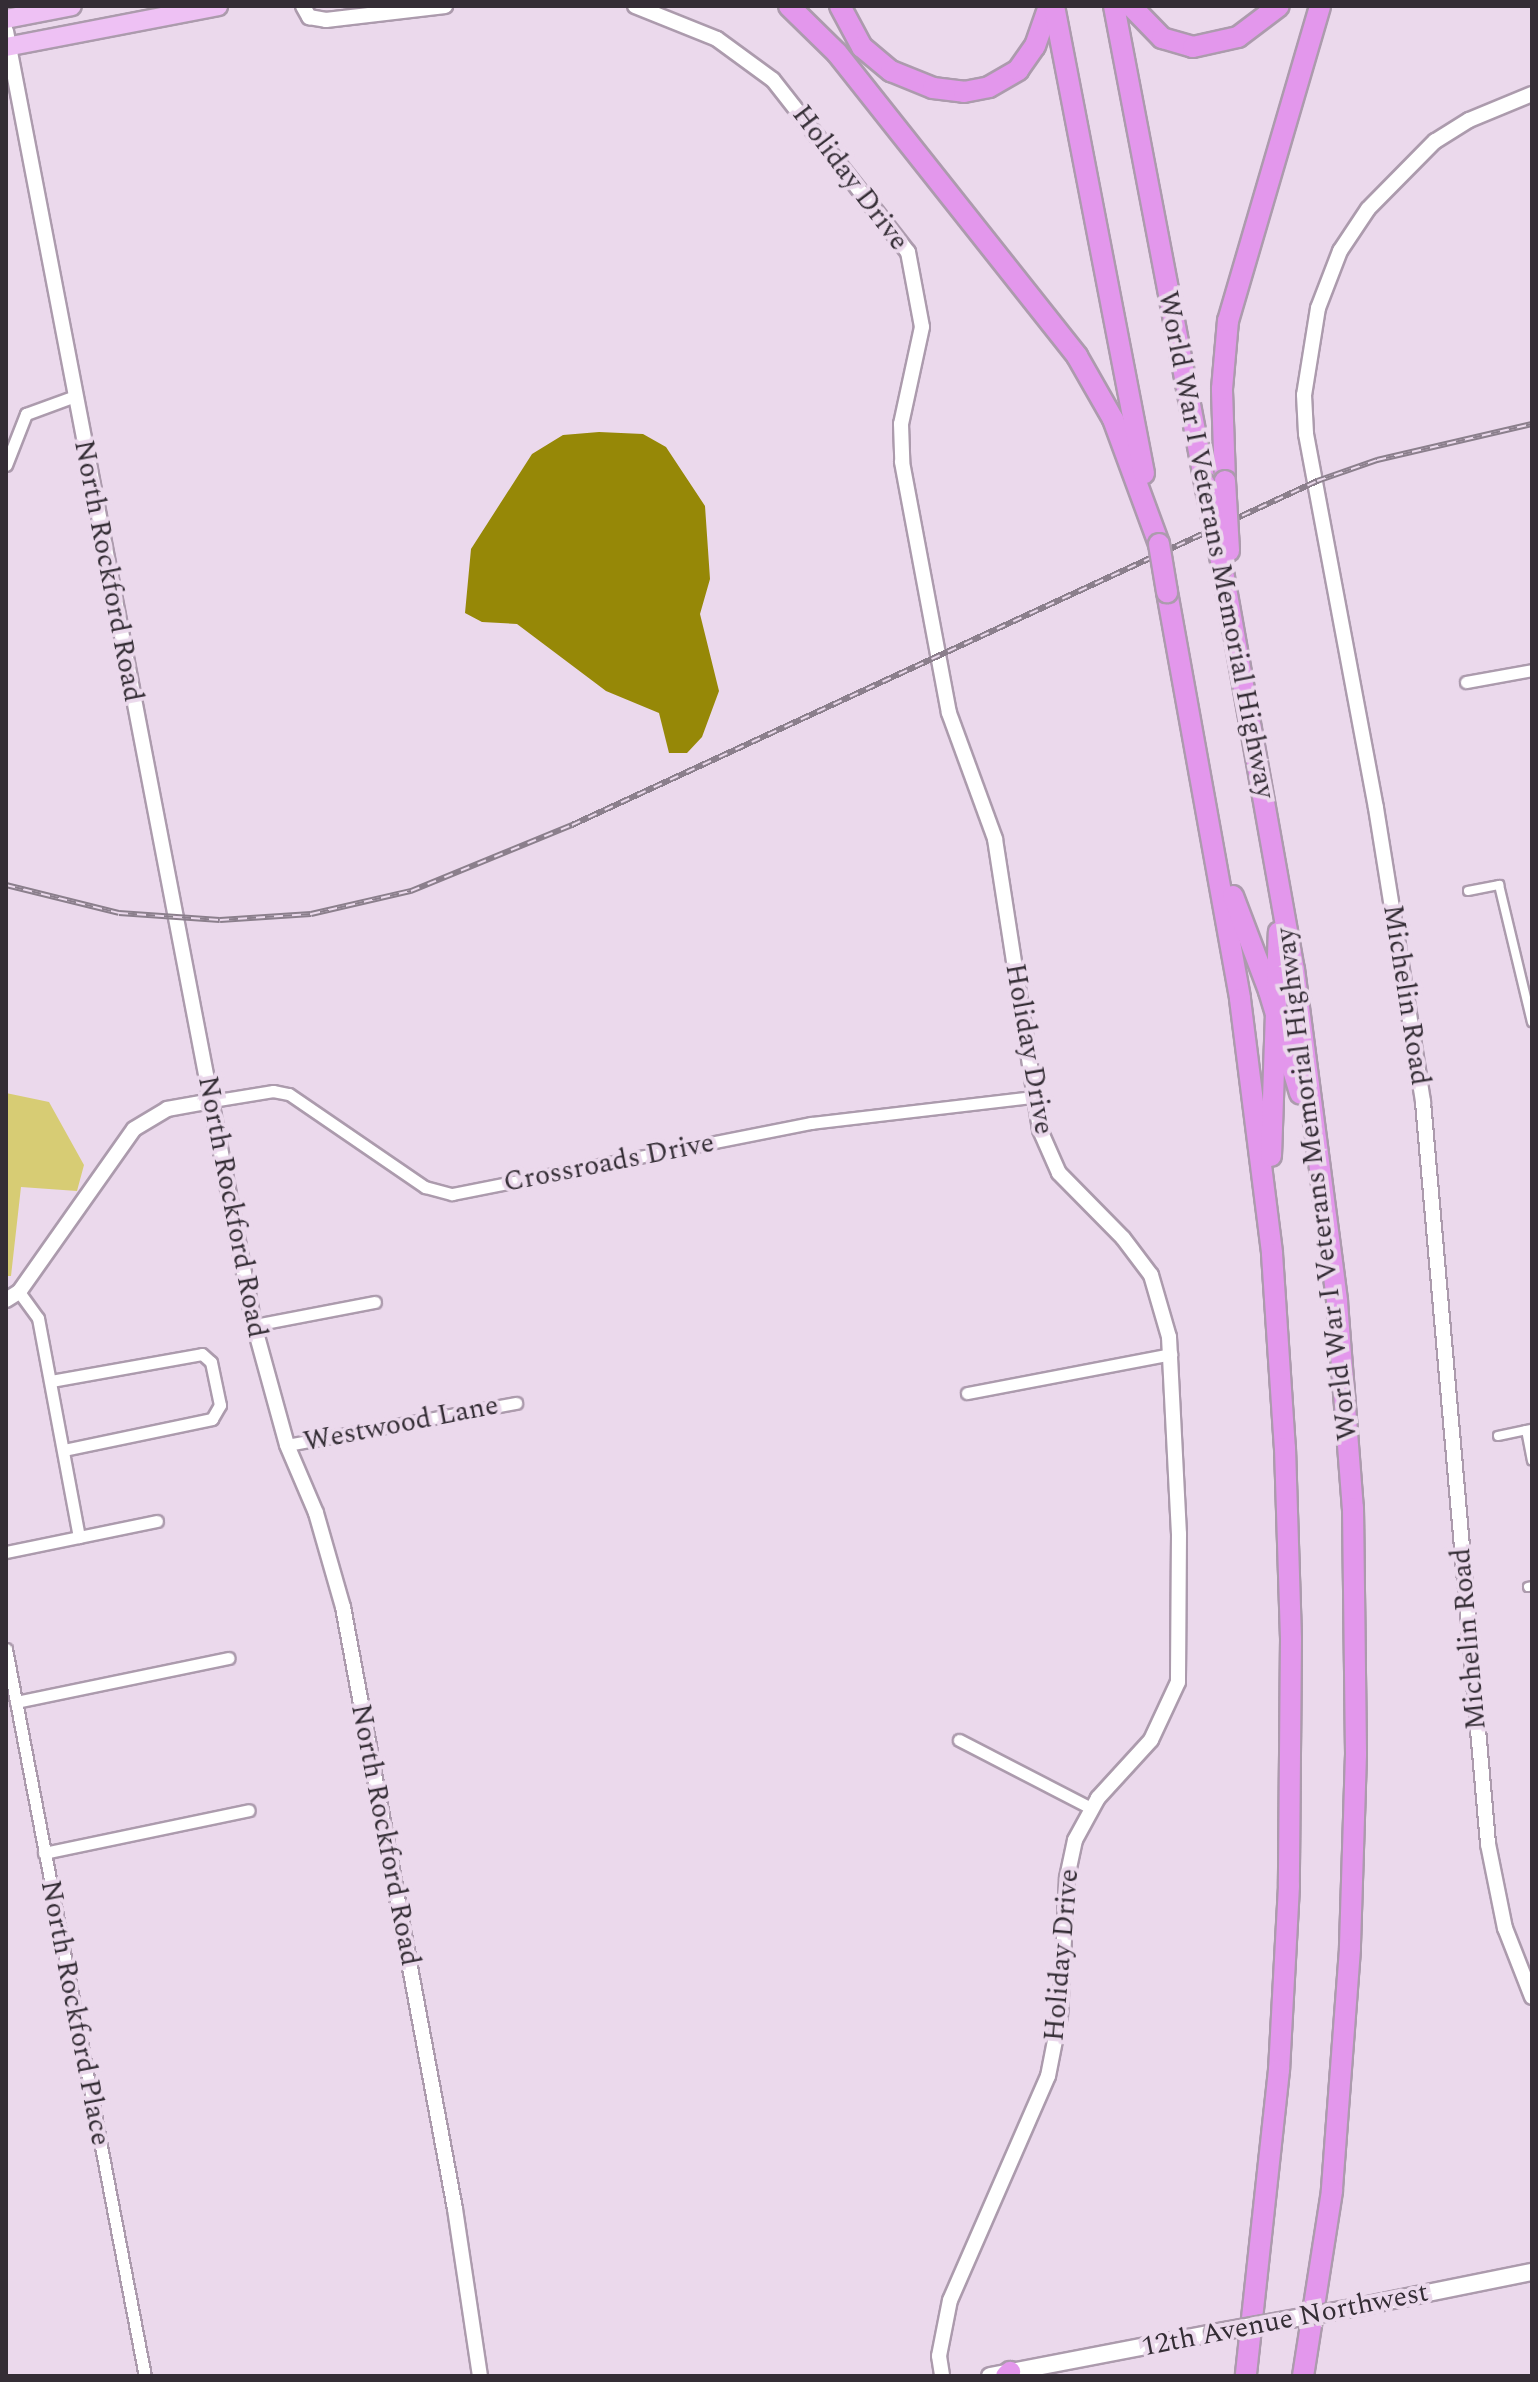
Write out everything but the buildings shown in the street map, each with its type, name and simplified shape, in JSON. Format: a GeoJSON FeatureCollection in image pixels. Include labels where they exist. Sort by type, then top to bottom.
{"type":"FeatureCollection","features":[{"type":"Feature","properties":{"kind":"highway"},"geometry":{"type":"LineString","coordinates":[[789,6],[837,53],[1077,356],[1113,419],[1149,513]]}},
{"type":"Feature","properties":{"kind":"highway"},"geometry":{"type":"LineString","coordinates":[[840,6],[862,47],[891,71],[933,88],[964,92],[989,87],[1018,70],[1035,46],[1052,6]]}},
{"type":"Feature","properties":{"kind":"highway","name":"World War I Veterans Memorial Highway"},"geometry":{"type":"LineString","coordinates":[[1052,6],[1219,864],[1272,1254],[1289,1539],[1290,1871],[1279,2070],[1246,2376]]}},
{"type":"Feature","properties":{"kind":"highway","name":"World War I Veterans Memorial Highway"},"geometry":{"type":"LineString","coordinates":[[1114,6],[1215,483],[1228,596],[1279,868],[1326,1218],[1353,1508],[1355,1837],[1332,2191],[1303,2376]]}},
{"type":"Feature","properties":{"kind":"highway"},"geometry":{"type":"LineString","coordinates":[[1131,6],[1162,38],[1193,47],[1238,37],[1279,6]]}},
{"type":"Feature","properties":{"kind":"highway"},"geometry":{"type":"LineString","coordinates":[[1215,483],[1228,321],[1320,6]]}},
{"type":"Feature","properties":{"kind":"highway"},"geometry":{"type":"LineString","coordinates":[[1219,864],[1276,1014],[1307,1122],[1326,1218]]}},
{"type":"Feature","properties":{"kind":"highway"},"geometry":{"type":"LineString","coordinates":[[1272,1254],[1279,868]]}},
{"type":"Feature","properties":{"kind":"main road"},"geometry":{"type":"LineString","coordinates":[[6,19],[72,6]]}},
{"type":"Feature","properties":{"kind":"main road"},"geometry":{"type":"LineString","coordinates":[[7,42],[218,6]]}},
{"type":"Feature","properties":{"kind":"main road","name":"12th Avenue Northwest"},"geometry":{"type":"LineString","coordinates":[[1002,2375],[1532,2272]]}},
{"type":"Feature","properties":{"kind":"street"},"geometry":{"type":"LineString","coordinates":[[303,6],[309,17],[326,20],[445,6]]}},
{"type":"Feature","properties":{"kind":"street","name":"Holiday Drive"},"geometry":{"type":"LineString","coordinates":[[635,6],[717,39],[773,80],[900,239],[914,268],[922,345],[902,416],[902,462],[949,713],[995,839],[1040,1130],[1059,1173],[1132,1248],[1156,1286],[1171,1354],[1179,1534],[1178,1682],[1151,1740],[1091,1808],[1071,1857],[1060,2009],[1048,2076],[950,2300],[941,2335],[942,2376]]}},
{"type":"Feature","properties":{"kind":"street","name":"North Rockford Road"},"geometry":{"type":"LineString","coordinates":[[7,42],[254,1325],[287,1445],[316,1513],[343,1607],[455,2209],[480,2376]]}},
{"type":"Feature","properties":{"kind":"street","name":"Michelin Road"},"geometry":{"type":"LineString","coordinates":[[1532,94],[1469,120],[1435,141],[1368,209],[1340,251],[1318,308],[1304,395],[1306,434],[1376,808],[1423,1102],[1488,1844],[1505,1928],[1532,1997]]}},
{"type":"Feature","properties":{"kind":"street"},"geometry":{"type":"LineString","coordinates":[[6,465],[26,414],[75,396]]}},
{"type":"Feature","properties":{"kind":"street"},"geometry":{"type":"LineString","coordinates":[[1466,682],[1532,670]]}},
{"type":"Feature","properties":{"kind":"street"},"geometry":{"type":"LineString","coordinates":[[1468,891],[1499,885],[1532,1022]]}},
{"type":"Feature","properties":{"kind":"street","name":"Crossroads Drive"},"geometry":{"type":"LineString","coordinates":[[212,1101],[273,1091],[289,1094],[425,1187],[452,1194],[811,1123],[1034,1097]]}},
{"type":"Feature","properties":{"kind":"street"},"geometry":{"type":"LineString","coordinates":[[79,1537],[38,1318],[13,1296],[134,1129],[167,1109],[212,1101]]}},
{"type":"Feature","properties":{"kind":"street"},"geometry":{"type":"LineString","coordinates":[[254,1325],[375,1302]]}},
{"type":"Feature","properties":{"kind":"street"},"geometry":{"type":"LineString","coordinates":[[51,1381],[202,1354],[211,1362],[220,1405],[212,1419],[63,1450]]}},
{"type":"Feature","properties":{"kind":"street"},"geometry":{"type":"LineString","coordinates":[[967,1393],[1171,1354]]}},
{"type":"Feature","properties":{"kind":"street","name":"Westwood Lane"},"geometry":{"type":"LineString","coordinates":[[287,1445],[516,1403]]}},
{"type":"Feature","properties":{"kind":"street"},"geometry":{"type":"LineString","coordinates":[[1498,1436],[1529,1430],[1532,1460]]}},
{"type":"Feature","properties":{"kind":"street"},"geometry":{"type":"LineString","coordinates":[[6,1552],[157,1521]]}},
{"type":"Feature","properties":{"kind":"street","name":"North Rockford Place"},"geometry":{"type":"LineString","coordinates":[[6,1649],[145,2376]]}},
{"type":"Feature","properties":{"kind":"street"},"geometry":{"type":"LineString","coordinates":[[16,1702],[228,1658]]}},
{"type":"Feature","properties":{"kind":"street"},"geometry":{"type":"LineString","coordinates":[[959,1740],[1091,1808]]}},
{"type":"Feature","properties":{"kind":"street"},"geometry":{"type":"LineString","coordinates":[[44,1853],[249,1810]]}},
{"type":"Feature","properties":{"kind":"street"},"geometry":{"type":"LineString","coordinates":[[941,2335],[952,2376]]}},
{"type":"Feature","properties":{"kind":"shaded area"},"geometry":{"type":"Polygon","coordinates":[[[599,432],[643,434],[666,447],[705,506],[710,579],[700,614],[719,691],[702,737],[687,753],[669,753],[659,713],[606,691],[517,624],[482,622],[465,613],[471,549],[532,454],[563,435],[599,432]]]}},
{"type":"Feature","properties":{"kind":"shaded area"},"geometry":{"type":"Polygon","coordinates":[[[6,1093],[49,1102],[84,1165],[77,1191],[21,1187],[11,1276],[6,1276],[6,1093]]]}},
{"type":"Feature","properties":{"kind":"railway"},"geometry":{"type":"LineString","coordinates":[[6,885],[119,913],[220,920],[311,914],[411,891],[572,825],[1317,481],[1377,460],[1532,424]]}}]}
